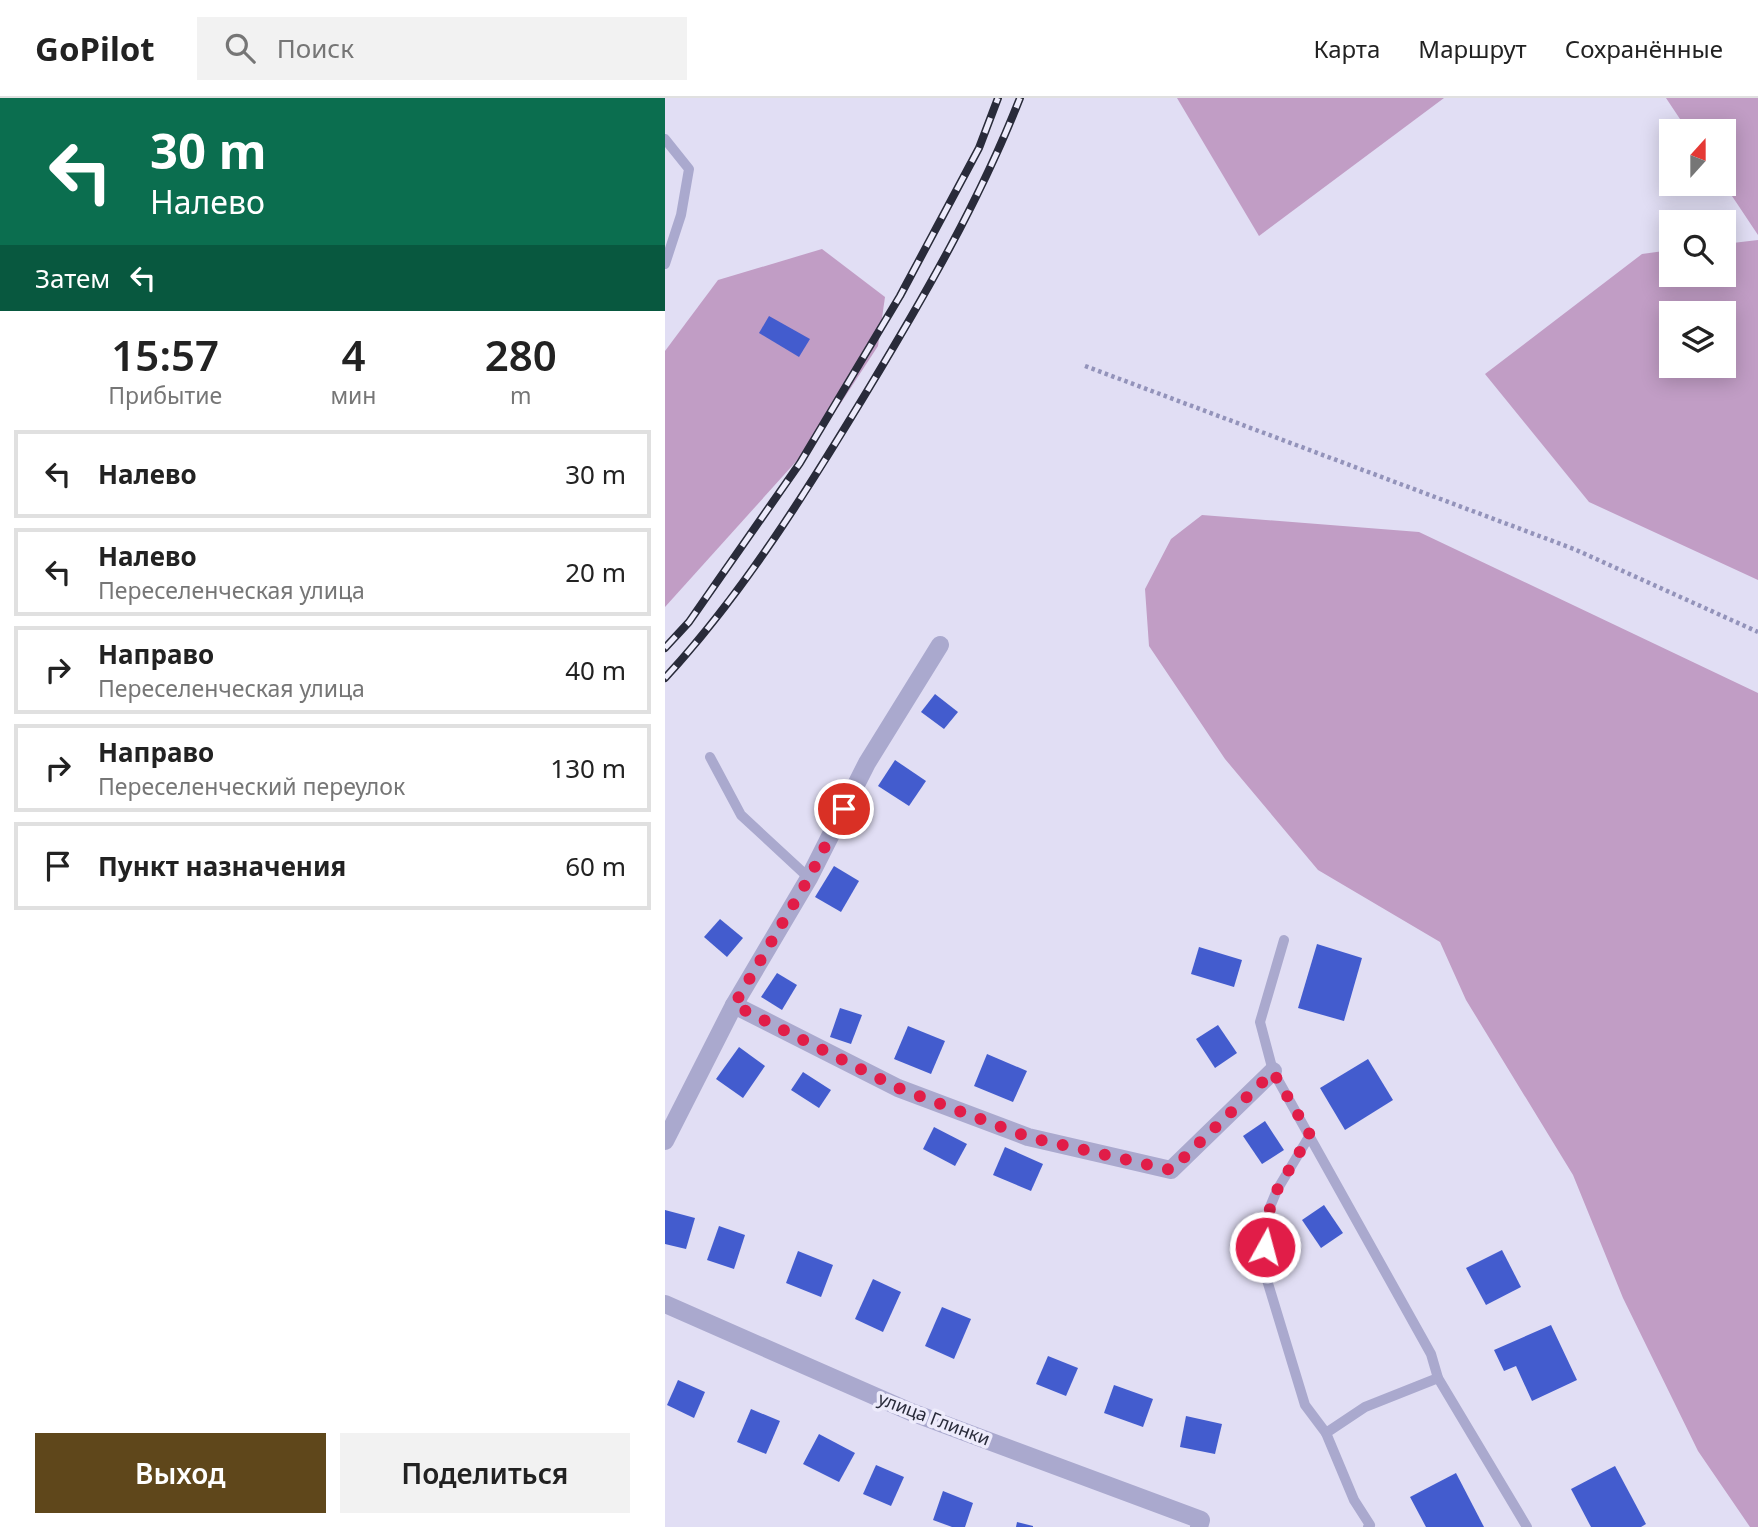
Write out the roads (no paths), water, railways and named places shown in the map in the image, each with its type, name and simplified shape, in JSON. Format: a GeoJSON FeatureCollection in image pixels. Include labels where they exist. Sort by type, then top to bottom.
{"type":"FeatureCollection","features":[{"type":"Feature","properties":{"kind":"street"},"geometry":{"type":"LineString","coordinates":[[665,1141],[734,1005],[809,878],[867,763],[940,645]]}},
{"type":"Feature","properties":{"kind":"street"},"geometry":{"type":"LineString","coordinates":[[734,1005],[898,1088],[1028,1137],[1171,1170],[1273,1072]]}},
{"type":"Feature","properties":{"kind":"street","name":"улица Глинки"},"geometry":{"type":"LineString","coordinates":[[665,1304],[911,1412],[1202,1525]]}},
{"type":"Feature","properties":{"kind":"lane"},"geometry":{"type":"LineString","coordinates":[[665,139],[689,169],[681,215],[665,264]]}},
{"type":"Feature","properties":{"kind":"lane"},"geometry":{"type":"LineString","coordinates":[[710,757],[741,814],[809,878]]}},
{"type":"Feature","properties":{"kind":"lane"},"geometry":{"type":"LineString","coordinates":[[1284,940],[1260,1022],[1273,1072],[1431,1354],[1437,1378],[1527,1527]]}},
{"type":"Feature","properties":{"kind":"lane"},"geometry":{"type":"LineString","coordinates":[[1310,1135],[1277,1190],[1270,1208],[1263,1267],[1305,1405],[1326,1433],[1354,1500],[1370,1526]]}},
{"type":"Feature","properties":{"kind":"lane"},"geometry":{"type":"LineString","coordinates":[[1326,1433],[1365,1407],[1437,1378]]}},
{"type":"Feature","properties":{"kind":"railway"},"geometry":{"type":"LineString","coordinates":[[665,648],[689,622],[800,463],[900,296],[979,148],[998,98]]}},
{"type":"Feature","properties":{"kind":"railway"},"geometry":{"type":"LineString","coordinates":[[665,678],[749,575],[846,426],[951,246],[1020,98]]}}]}
